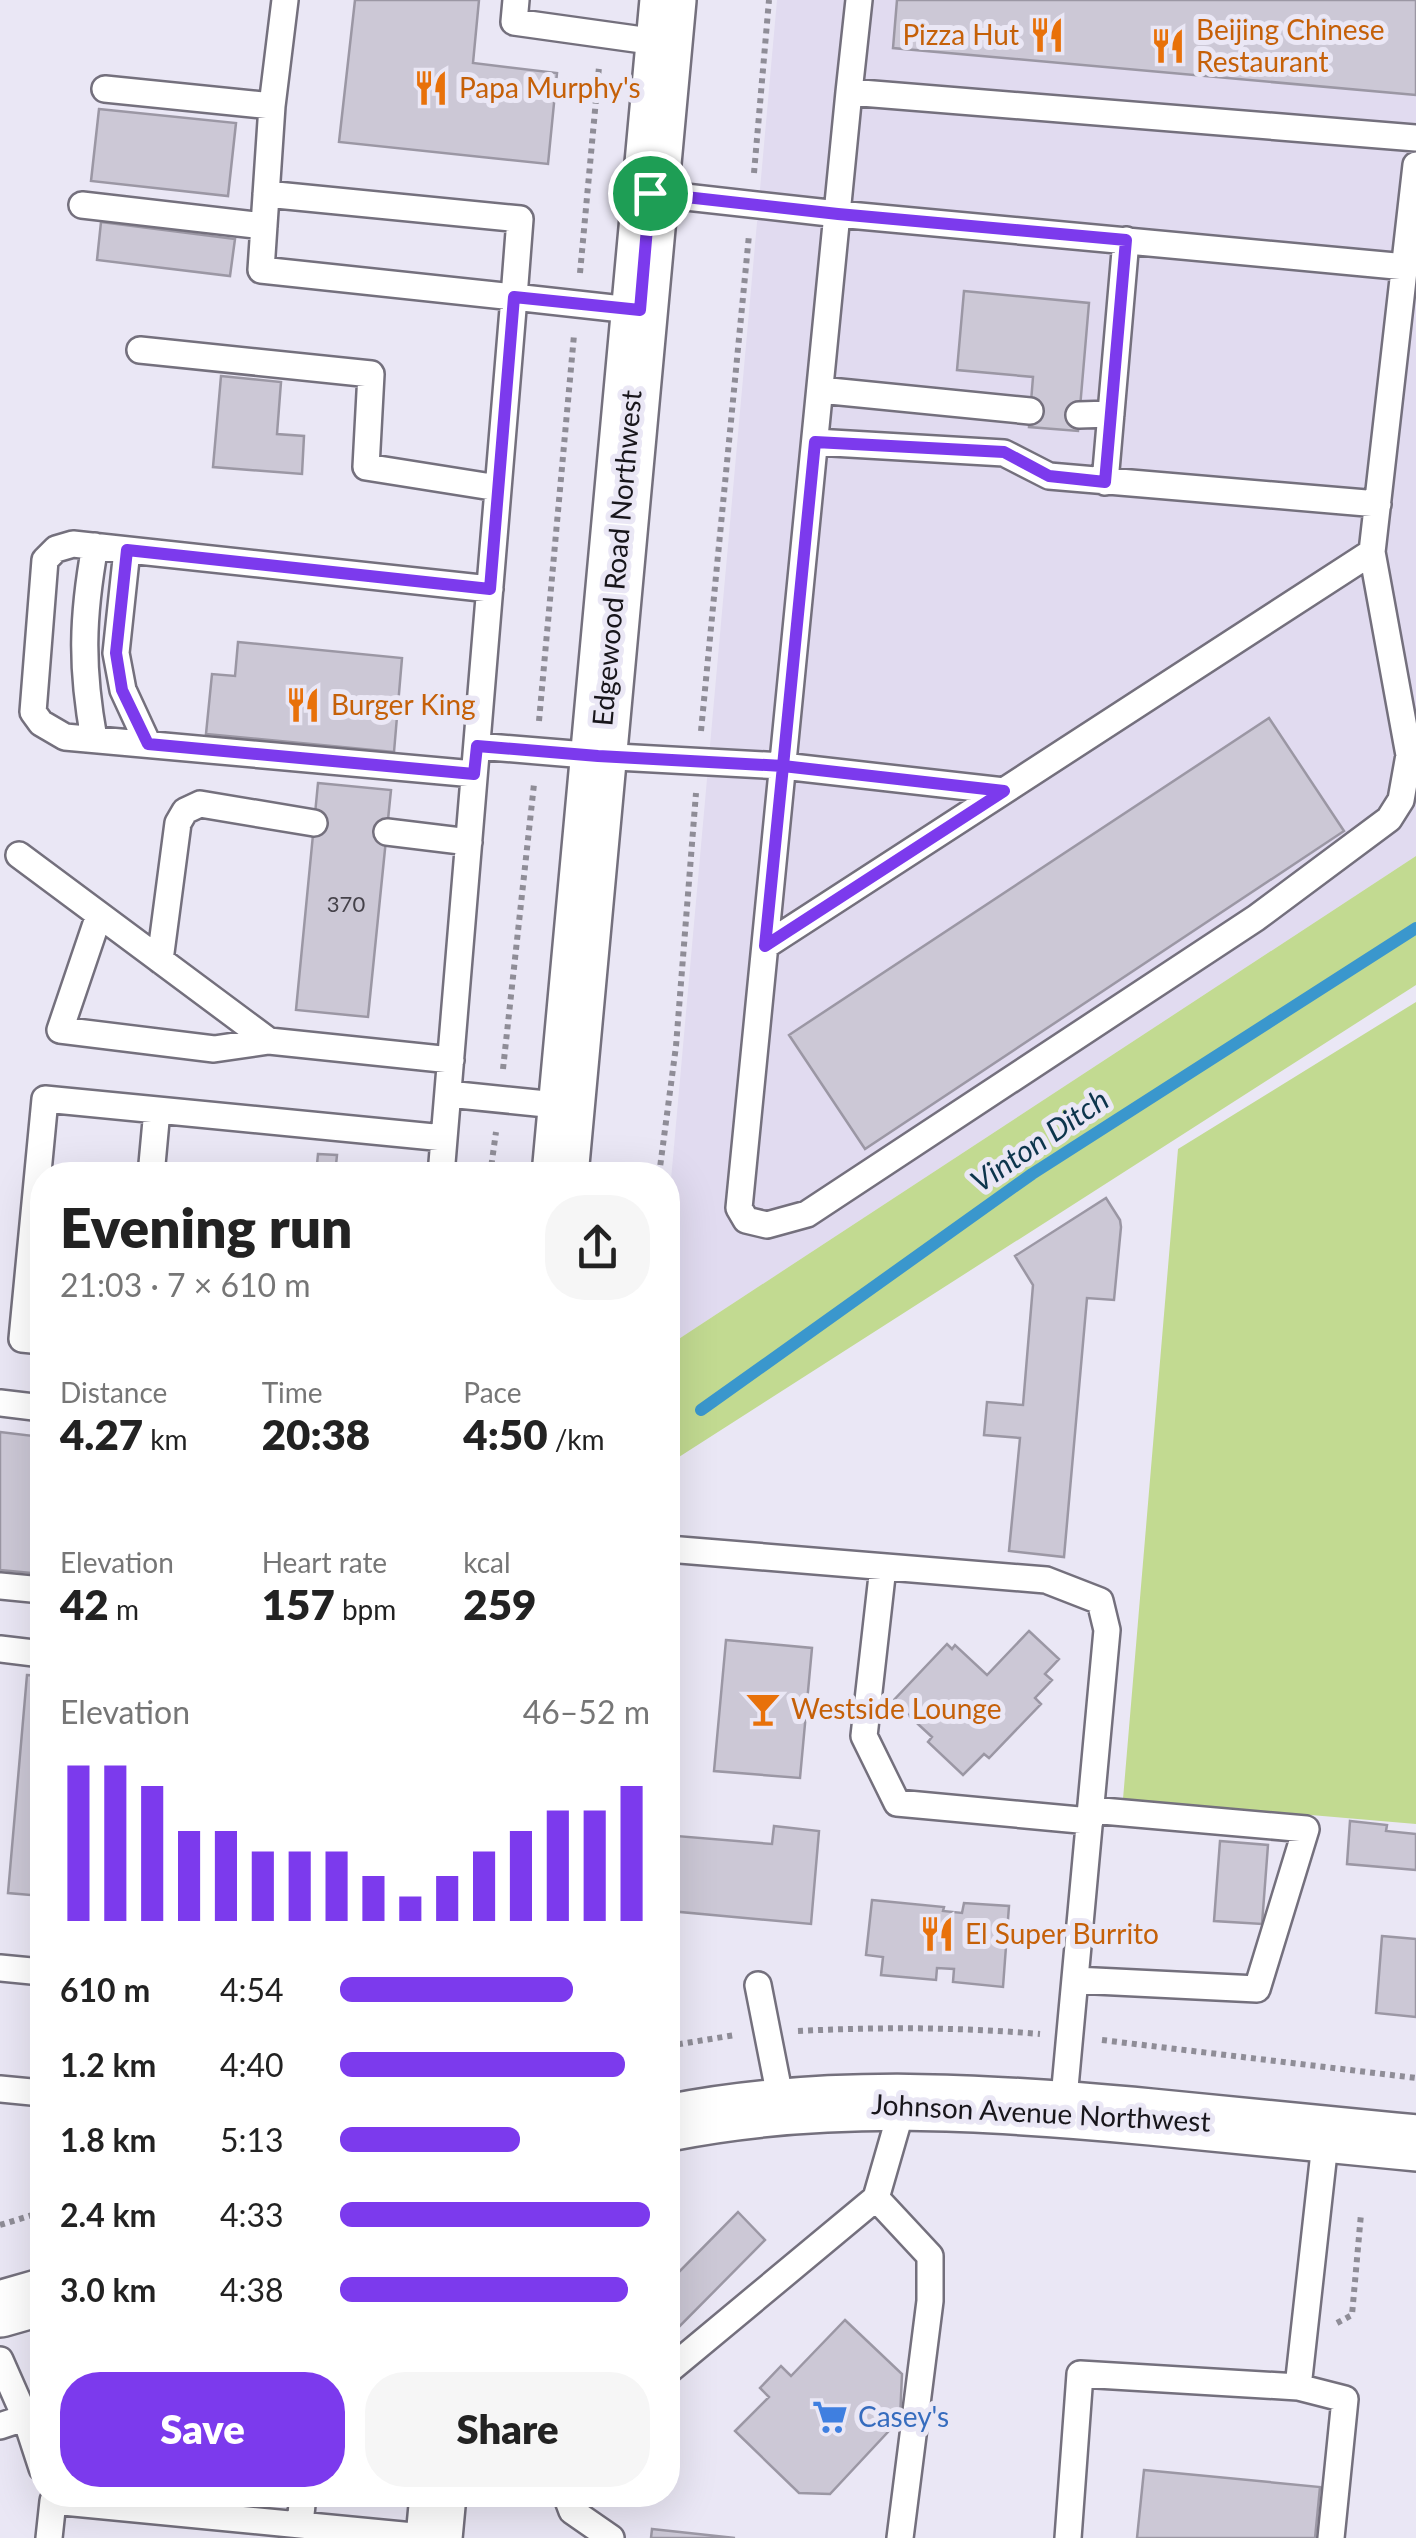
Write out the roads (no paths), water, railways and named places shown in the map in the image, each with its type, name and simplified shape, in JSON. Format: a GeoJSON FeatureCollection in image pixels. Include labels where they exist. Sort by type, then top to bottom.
{"type":"FeatureCollection","features":[{"type":"Feature","properties":{"kind":"main road","name":"Edgewood Road Northwest"},"geometry":{"type":"LineString","coordinates":[[561,1162],[666,21]]}},
{"type":"Feature","properties":{"kind":"main road","name":"Johnson Avenue Northwest"},"geometry":{"type":"LineString","coordinates":[[680,2121],[810,2104],[904,2101],[1063,2109],[1416,2143]]}},
{"type":"Feature","properties":{"kind":"main road"},"geometry":{"type":"LineString","coordinates":[[0,2309],[30,2300]]}},
{"type":"Feature","properties":{"kind":"main road"},"geometry":{"type":"LineString","coordinates":[[434,2538],[437,2507]]}},
{"type":"Feature","properties":{"kind":"lane"},"geometry":{"type":"LineString","coordinates":[[285,0],[272,106],[260,270],[640,310]]}},
{"type":"Feature","properties":{"kind":"lane"},"geometry":{"type":"LineString","coordinates":[[516,0],[514,22],[602,33],[666,21]]}},
{"type":"Feature","properties":{"kind":"lane"},"geometry":{"type":"LineString","coordinates":[[858,0],[739,1208],[746,1220],[767,1225],[808,1214],[1256,918],[1389,819],[1416,804]]}},
{"type":"Feature","properties":{"kind":"lane"},"geometry":{"type":"LineString","coordinates":[[105,89],[272,106]]}},
{"type":"Feature","properties":{"kind":"lane"},"geometry":{"type":"LineString","coordinates":[[850,92],[1416,138]]}},
{"type":"Feature","properties":{"kind":"lane"},"geometry":{"type":"LineString","coordinates":[[1389,819],[1401,800],[1410,755],[1372,552],[1416,165]]}},
{"type":"Feature","properties":{"kind":"lane"},"geometry":{"type":"LineString","coordinates":[[650,193],[1406,267]]}},
{"type":"Feature","properties":{"kind":"lane"},"geometry":{"type":"LineString","coordinates":[[266,194],[520,218],[442,1162]]}},
{"type":"Feature","properties":{"kind":"lane"},"geometry":{"type":"LineString","coordinates":[[82,206],[264,226]]}},
{"type":"Feature","properties":{"kind":"lane"},"geometry":{"type":"LineString","coordinates":[[1105,482],[1126,240]]}},
{"type":"Feature","properties":{"kind":"lane"},"geometry":{"type":"LineString","coordinates":[[140,350],[370,374],[366,467],[498,488]]}},
{"type":"Feature","properties":{"kind":"lane"},"geometry":{"type":"LineString","coordinates":[[820,390],[1030,411]]}},
{"type":"Feature","properties":{"kind":"lane"},"geometry":{"type":"LineString","coordinates":[[1079,414],[1111,414]]}},
{"type":"Feature","properties":{"kind":"lane"},"geometry":{"type":"LineString","coordinates":[[815,442],[1004,452],[1049,476],[1378,504]]}},
{"type":"Feature","properties":{"kind":"lane"},"geometry":{"type":"LineString","coordinates":[[474,774],[66,737],[41,723],[33,712],[45,560],[56,549],[73,544],[490,589]]}},
{"type":"Feature","properties":{"kind":"lane"},"geometry":{"type":"LineString","coordinates":[[94,739],[86,694],[83,637],[95,546]]}},
{"type":"Feature","properties":{"kind":"lane"},"geometry":{"type":"LineString","coordinates":[[127,550],[116,653],[122,690],[148,744]]}},
{"type":"Feature","properties":{"kind":"lane"},"geometry":{"type":"LineString","coordinates":[[765,946],[1372,552]]}},
{"type":"Feature","properties":{"kind":"lane"},"geometry":{"type":"LineString","coordinates":[[477,746],[783,766],[1004,791]]}},
{"type":"Feature","properties":{"kind":"lane"},"geometry":{"type":"LineString","coordinates":[[160,960],[178,823],[185,810],[200,804],[314,822]]}},
{"type":"Feature","properties":{"kind":"lane"},"geometry":{"type":"LineString","coordinates":[[387,832],[469,842]]}},
{"type":"Feature","properties":{"kind":"lane"},"geometry":{"type":"LineString","coordinates":[[19,855],[268,1041]]}},
{"type":"Feature","properties":{"kind":"lane"},"geometry":{"type":"LineString","coordinates":[[99,915],[60,1030],[214,1049],[268,1041],[451,1060]]}},
{"type":"Feature","properties":{"kind":"lane"},"geometry":{"type":"LineString","coordinates":[[448,1094],[566,1106]]}},
{"type":"Feature","properties":{"kind":"lane"},"geometry":{"type":"LineString","coordinates":[[39,1162],[45,1099],[444,1138]]}},
{"type":"Feature","properties":{"kind":"lane"},"geometry":{"type":"LineString","coordinates":[[151,1162],[157,1110]]}},
{"type":"Feature","properties":{"kind":"lane"},"geometry":{"type":"LineString","coordinates":[[30,1256],[22,1339],[30,1340]]}},
{"type":"Feature","properties":{"kind":"lane"},"geometry":{"type":"LineString","coordinates":[[0,1403],[30,1407]]}},
{"type":"Feature","properties":{"kind":"lane"},"geometry":{"type":"LineString","coordinates":[[680,1550],[1046,1580],[1100,1601],[1107,1630],[1063,2109]]}},
{"type":"Feature","properties":{"kind":"lane"},"geometry":{"type":"LineString","coordinates":[[883,1567],[864,1736],[897,1803],[1306,1829],[1257,1989],[1075,1980]]}},
{"type":"Feature","properties":{"kind":"lane"},"geometry":{"type":"LineString","coordinates":[[0,1586],[30,1589]]}},
{"type":"Feature","properties":{"kind":"lane"},"geometry":{"type":"LineString","coordinates":[[0,1649],[30,1653]]}},
{"type":"Feature","properties":{"kind":"lane"},"geometry":{"type":"LineString","coordinates":[[0,1968],[30,1971]]}},
{"type":"Feature","properties":{"kind":"lane"},"geometry":{"type":"LineString","coordinates":[[758,1985],[782,2107]]}},
{"type":"Feature","properties":{"kind":"lane"},"geometry":{"type":"LineString","coordinates":[[0,2089],[30,2092]]}},
{"type":"Feature","properties":{"kind":"lane"},"geometry":{"type":"LineString","coordinates":[[680,2362],[876,2198],[904,2101]]}},
{"type":"Feature","properties":{"kind":"lane"},"geometry":{"type":"LineString","coordinates":[[1298,2387],[1326,2134]]}},
{"type":"Feature","properties":{"kind":"lane"},"geometry":{"type":"LineString","coordinates":[[876,2198],[930,2256],[930,2302],[900,2538]]}},
{"type":"Feature","properties":{"kind":"lane"},"geometry":{"type":"LineString","coordinates":[[0,2360],[30,2409]]}},
{"type":"Feature","properties":{"kind":"lane"},"geometry":{"type":"LineString","coordinates":[[1068,2538],[1080,2374],[1298,2387],[1344,2399],[1332,2538]]}},
{"type":"Feature","properties":{"kind":"lane"},"geometry":{"type":"LineString","coordinates":[[0,2426],[30,2417]]}},
{"type":"Feature","properties":{"kind":"lane"},"geometry":{"type":"LineString","coordinates":[[49,2538],[51,2507]]}},
{"type":"Feature","properties":{"kind":"lane"},"geometry":{"type":"LineString","coordinates":[[138,2507],[434,2538]]}},
{"type":"Feature","properties":{"kind":"lane"},"geometry":{"type":"LineString","coordinates":[[300,2524],[302,2507]]}},
{"type":"Feature","properties":{"kind":"lane"},"geometry":{"type":"LineString","coordinates":[[570,2507],[611,2538]]}},
{"type":"Feature","properties":{"kind":"waterway","name":"Vinton Ditch"},"geometry":{"type":"LineString","coordinates":[[701,1410],[1032,1174],[1416,928]]}},
{"type":"Feature","properties":{"kind":"place","name":"Pizza Hut"},"geometry":{"type":"Point","coordinates":[1047,35]}},
{"type":"Feature","properties":{"kind":"place","name":"Beijing Chinese Restaurant"},"geometry":{"type":"Point","coordinates":[1168,46]}},
{"type":"Feature","properties":{"kind":"place","name":"Papa Murphy's"},"geometry":{"type":"Point","coordinates":[431,88]}},
{"type":"Feature","properties":{"kind":"place","name":"Burger King"},"geometry":{"type":"Point","coordinates":[303,705]}},
{"type":"Feature","properties":{"kind":"place","name":"Westside Lounge"},"geometry":{"type":"Point","coordinates":[763,1709]}},
{"type":"Feature","properties":{"kind":"place","name":"El Super Burrito"},"geometry":{"type":"Point","coordinates":[937,1934]}},
{"type":"Feature","properties":{"kind":"place","name":"Casey's"},"geometry":{"type":"Point","coordinates":[830,2417]}}]}
